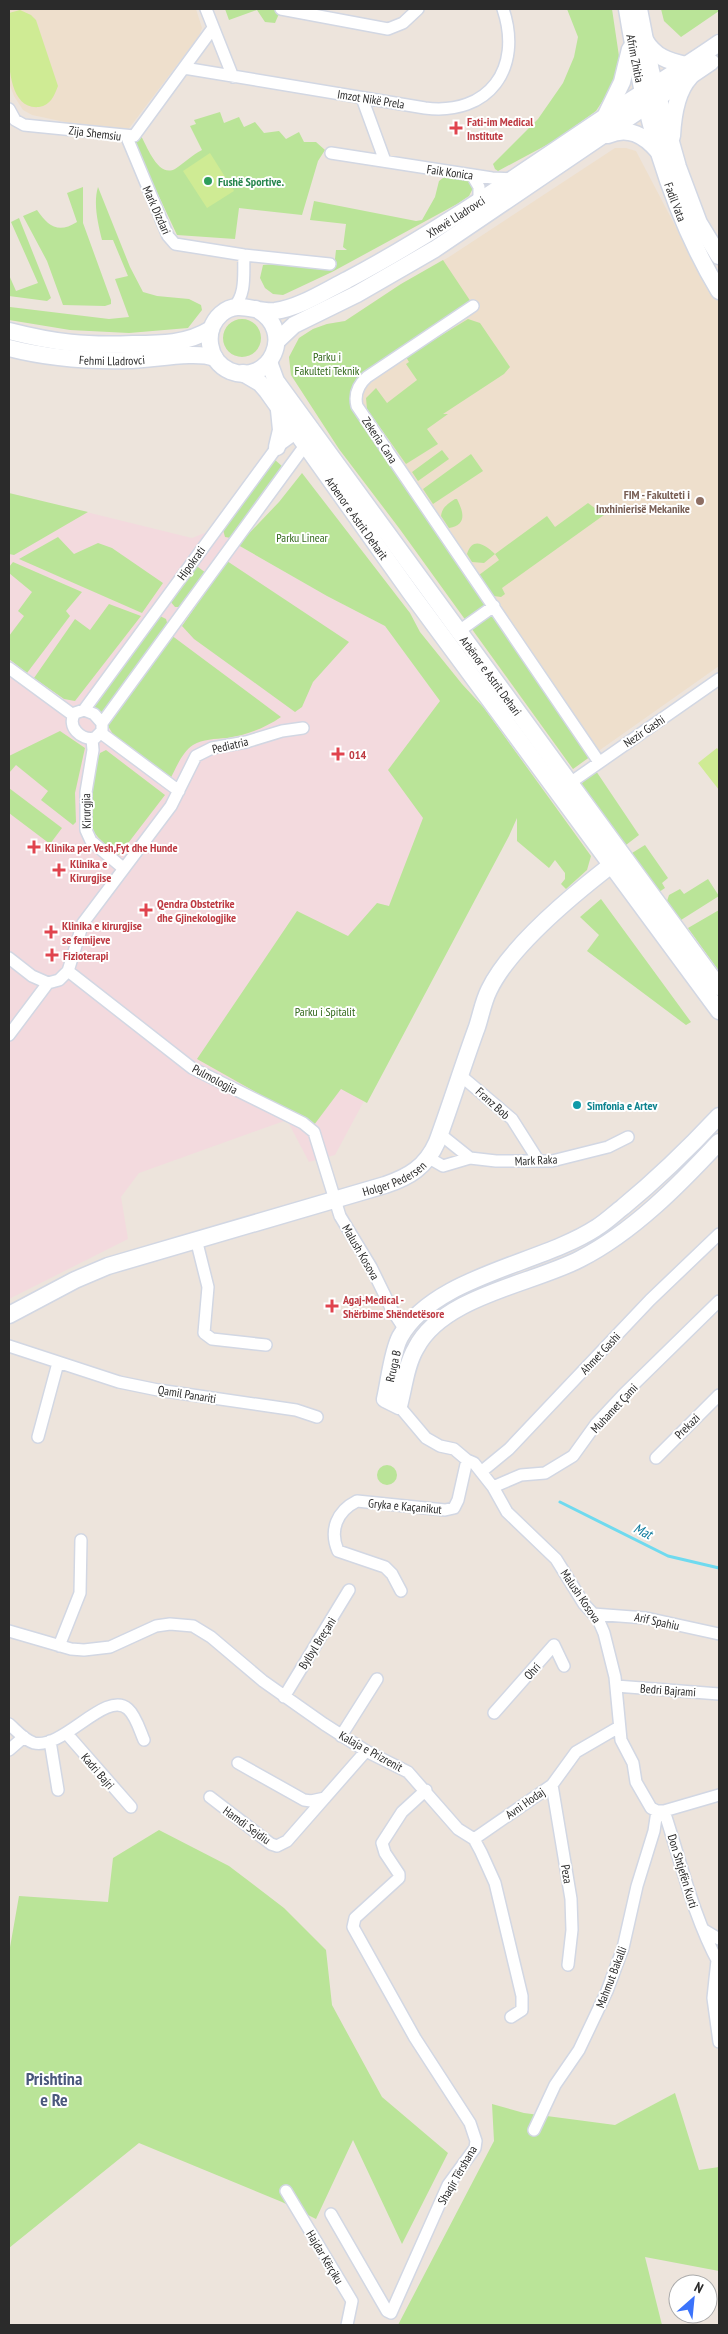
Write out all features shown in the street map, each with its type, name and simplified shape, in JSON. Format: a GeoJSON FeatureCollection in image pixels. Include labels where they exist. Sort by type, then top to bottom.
{"type":"FeatureCollection","features":[{"type":"Feature","properties":{"kind":"main road","name":"Afrim Zhitia"},"geometry":{"type":"LineString","coordinates":[[627,9],[637,35],[650,96]]}},
{"type":"Feature","properties":{"kind":"main road","name":"Afrim Zhitia"},"geometry":{"type":"LineString","coordinates":[[637,35],[639,9]]}},
{"type":"Feature","properties":{"kind":"main road"},"geometry":{"type":"LineString","coordinates":[[605,117],[622,82],[629,54],[637,35],[658,56],[690,69],[719,56]]}},
{"type":"Feature","properties":{"kind":"main road"},"geometry":{"type":"LineString","coordinates":[[650,96],[690,69],[719,44]]}},
{"type":"Feature","properties":{"kind":"main road"},"geometry":{"type":"LineString","coordinates":[[599,138],[615,132],[629,131],[644,137],[665,150],[676,106],[690,69]]}},
{"type":"Feature","properties":{"kind":"main road","name":"Xhevë Lladrovci"},"geometry":{"type":"LineString","coordinates":[[256,309],[268,312],[277,311],[324,292],[376,264],[478,203],[605,117],[650,96]]}},
{"type":"Feature","properties":{"kind":"main road","name":"Xhevë Lladrovci"},"geometry":{"type":"LineString","coordinates":[[277,341],[294,325],[357,294],[435,248],[599,138],[650,96]]}},
{"type":"Feature","properties":{"kind":"main road","name":"Fadil Vata"},"geometry":{"type":"LineString","coordinates":[[650,96],[686,229],[719,291]]}},
{"type":"Feature","properties":{"kind":"main road","name":"Fadil Vata"},"geometry":{"type":"LineString","coordinates":[[665,150],[699,222],[719,256]]}},
{"type":"Feature","properties":{"kind":"main road"},"geometry":{"type":"LineString","coordinates":[[242,306],[256,309],[272,322],[277,341],[269,362],[254,372],[243,373],[227,369],[215,358],[210,347],[211,329],[220,315],[232,308],[242,306]]}},
{"type":"Feature","properties":{"kind":"main road","name":"Fehmi Lladrovci"},"geometry":{"type":"LineString","coordinates":[[9,330],[59,342],[103,346],[184,341],[200,336],[211,329]]}},
{"type":"Feature","properties":{"kind":"main road","name":"Fehmi Lladrovci"},"geometry":{"type":"LineString","coordinates":[[9,348],[54,357],[91,360],[130,360],[200,355],[215,358]]}},
{"type":"Feature","properties":{"kind":"main road","name":"Arbënor e Astrit Dehari"},"geometry":{"type":"LineString","coordinates":[[269,362],[276,382],[306,434]]}},
{"type":"Feature","properties":{"kind":"main road","name":"Arbënor e Astrit Dehari"},"geometry":{"type":"LineString","coordinates":[[243,373],[260,383],[276,403],[306,434],[459,632],[570,783],[617,861],[719,1011]]}},
{"type":"Feature","properties":{"kind":"main road"},"geometry":{"type":"LineString","coordinates":[[276,403],[281,422],[277,447]]}},
{"type":"Feature","properties":{"kind":"main road","name":"Arbenor e Astrit Deharit"},"geometry":{"type":"LineString","coordinates":[[306,434],[410,592]]}},
{"type":"Feature","properties":{"kind":"main road","name":"Arbënor e Astrit Dehari"},"geometry":{"type":"LineString","coordinates":[[410,592],[617,861],[719,987]]}},
{"type":"Feature","properties":{"kind":"main road","name":"Holger Pedersen"},"geometry":{"type":"LineString","coordinates":[[9,1315],[92,1272],[196,1239],[403,1179],[414,1173],[429,1158],[440,1134],[489,989],[507,962],[547,920],[617,861]]}},
{"type":"Feature","properties":{"kind":"main road","name":"Rruga B"},"geometry":{"type":"LineString","coordinates":[[719,1116],[682,1155],[596,1228],[569,1243],[498,1271],[446,1295],[426,1309],[405,1330],[399,1339],[385,1400],[399,1406],[414,1349],[423,1335],[437,1322],[457,1309],[506,1287],[579,1260],[608,1242],[648,1211],[695,1168],[719,1142]]}},
{"type":"Feature","properties":{"kind":"street"},"geometry":{"type":"LineString","coordinates":[[206,9],[233,77]]}},
{"type":"Feature","properties":{"kind":"street"},"geometry":{"type":"LineString","coordinates":[[281,9],[388,28],[403,23],[418,9]]}},
{"type":"Feature","properties":{"kind":"street","name":"Imzot Nikë Prela"},"geometry":{"type":"LineString","coordinates":[[233,77],[443,111],[456,109],[477,100],[493,86],[500,75],[509,54],[509,32],[503,9]]}},
{"type":"Feature","properties":{"kind":"street","name":"Zija Shemsiu"},"geometry":{"type":"LineString","coordinates":[[9,110],[12,124],[128,137],[138,133],[213,28]]}},
{"type":"Feature","properties":{"kind":"street"},"geometry":{"type":"LineString","coordinates":[[184,68],[233,77]]}},
{"type":"Feature","properties":{"kind":"street"},"geometry":{"type":"LineString","coordinates":[[362,98],[385,161]]}},
{"type":"Feature","properties":{"kind":"street","name":"Mark Dizdari"},"geometry":{"type":"LineString","coordinates":[[128,137],[168,236],[175,244],[244,255],[330,264]]}},
{"type":"Feature","properties":{"kind":"street","name":"Faik Konica"},"geometry":{"type":"LineString","coordinates":[[331,152],[472,175],[515,179]]}},
{"type":"Feature","properties":{"kind":"street"},"geometry":{"type":"LineString","coordinates":[[472,175],[479,187],[478,203]]}},
{"type":"Feature","properties":{"kind":"street"},"geometry":{"type":"LineString","coordinates":[[232,308],[238,302],[243,286],[244,255]]}},
{"type":"Feature","properties":{"kind":"street"},"geometry":{"type":"LineString","coordinates":[[243,286],[256,309]]}},
{"type":"Feature","properties":{"kind":"street","name":"Zekeria Cana"},"geometry":{"type":"LineString","coordinates":[[473,306],[367,377],[358,388],[356,400],[360,411],[599,762]]}},
{"type":"Feature","properties":{"kind":"street","name":"Hipokrati"},"geometry":{"type":"LineString","coordinates":[[79,713],[277,447],[306,434]]}},
{"type":"Feature","properties":{"kind":"street","name":"Hipokrati"},"geometry":{"type":"LineString","coordinates":[[98,732],[306,434]]}},
{"type":"Feature","properties":{"kind":"street"},"geometry":{"type":"LineString","coordinates":[[459,632],[494,606]]}},
{"type":"Feature","properties":{"kind":"street"},"geometry":{"type":"LineString","coordinates":[[9,668],[79,713],[94,714],[98,732],[178,791]]}},
{"type":"Feature","properties":{"kind":"street","name":"Nezir Gashi"},"geometry":{"type":"LineString","coordinates":[[570,783],[719,679]]}},
{"type":"Feature","properties":{"kind":"street"},"geometry":{"type":"LineString","coordinates":[[79,713],[72,721],[75,730],[84,737],[98,732]]}},
{"type":"Feature","properties":{"kind":"street","name":"Pediatria"},"geometry":{"type":"LineString","coordinates":[[68,971],[82,922],[123,868],[134,857],[171,806],[193,761],[204,751],[282,731],[303,728]]}},
{"type":"Feature","properties":{"kind":"street","name":"Kirurgjia"},"geometry":{"type":"LineString","coordinates":[[98,732],[86,792],[86,830],[91,841],[123,868]]}},
{"type":"Feature","properties":{"kind":"street"},"geometry":{"type":"LineString","coordinates":[[9,958],[32,976],[48,983]]}},
{"type":"Feature","properties":{"kind":"street"},"geometry":{"type":"LineString","coordinates":[[9,1035],[48,983],[59,980],[68,971]]}},
{"type":"Feature","properties":{"kind":"street","name":"Pulmologjia"},"geometry":{"type":"LineString","coordinates":[[68,971],[192,1068],[309,1128],[318,1141],[334,1200]]}},
{"type":"Feature","properties":{"kind":"street","name":"Franz Bob"},"geometry":{"type":"LineString","coordinates":[[460,1075],[512,1119],[538,1160]]}},
{"type":"Feature","properties":{"kind":"street"},"geometry":{"type":"LineString","coordinates":[[440,1134],[470,1158]]}},
{"type":"Feature","properties":{"kind":"street","name":"Mark Raka"},"geometry":{"type":"LineString","coordinates":[[429,1158],[443,1166],[470,1158],[496,1161],[552,1160],[598,1150],[628,1138]]}},
{"type":"Feature","properties":{"kind":"street","name":"Malush Kosova"},"geometry":{"type":"LineString","coordinates":[[334,1200],[343,1221],[405,1330]]}},
{"type":"Feature","properties":{"kind":"street","name":"Ahmet Gashi"},"geometry":{"type":"LineString","coordinates":[[481,1472],[509,1449],[650,1300],[719,1234]]}},
{"type":"Feature","properties":{"kind":"street"},"geometry":{"type":"LineString","coordinates":[[196,1239],[208,1287],[204,1333],[212,1339],[266,1345]]}},
{"type":"Feature","properties":{"kind":"street","name":"Muhamet Çami"},"geometry":{"type":"LineString","coordinates":[[493,1487],[522,1475],[545,1473],[572,1456],[596,1424],[624,1394],[719,1301]]}},
{"type":"Feature","properties":{"kind":"street","name":"Qamil Panariti"},"geometry":{"type":"LineString","coordinates":[[9,1346],[119,1382],[158,1390],[296,1410],[317,1417]]}},
{"type":"Feature","properties":{"kind":"street"},"geometry":{"type":"LineString","coordinates":[[38,1436],[58,1363]]}},
{"type":"Feature","properties":{"kind":"street","name":"Prekazi"},"geometry":{"type":"LineString","coordinates":[[656,1458],[719,1394]]}},
{"type":"Feature","properties":{"kind":"street","name":"Malush Kosova"},"geometry":{"type":"LineString","coordinates":[[399,1406],[426,1438],[440,1446],[454,1449],[467,1460],[474,1463],[493,1487],[507,1512],[556,1559],[581,1599],[593,1614],[604,1633],[616,1686],[620,1740],[633,1763],[636,1782],[651,1808],[660,1811]]}},
{"type":"Feature","properties":{"kind":"street","name":"Gryka e Kaçanikut"},"geometry":{"type":"LineString","coordinates":[[401,1591],[392,1574],[385,1567],[338,1551],[334,1541],[338,1515],[346,1506],[357,1501],[445,1510],[454,1508],[458,1500],[467,1460]]}},
{"type":"Feature","properties":{"kind":"street"},"geometry":{"type":"LineString","coordinates":[[58,1646],[80,1593],[81,1540]]}},
{"type":"Feature","properties":{"kind":"street","name":"Bylbyl Breçani"},"geometry":{"type":"LineString","coordinates":[[284,1697],[349,1590]]}},
{"type":"Feature","properties":{"kind":"street","name":"Arif Spahiu"},"geometry":{"type":"LineString","coordinates":[[593,1614],[646,1618],[719,1634]]}},
{"type":"Feature","properties":{"kind":"street","name":"Kalaja e Prizrenit"},"geometry":{"type":"LineString","coordinates":[[9,1632],[71,1649],[97,1650],[124,1642],[156,1626],[170,1624],[193,1626],[211,1637],[284,1697],[341,1736],[408,1772],[426,1790],[458,1829],[474,1839],[495,1883],[522,1996],[522,2010],[511,2017]]}},
{"type":"Feature","properties":{"kind":"street","name":"Ohri"},"geometry":{"type":"LineString","coordinates":[[494,1713],[554,1645],[564,1666]]}},
{"type":"Feature","properties":{"kind":"street"},"geometry":{"type":"LineString","coordinates":[[341,1736],[377,1679]]}},
{"type":"Feature","properties":{"kind":"street","name":"Bedri Bajrami"},"geometry":{"type":"LineString","coordinates":[[616,1686],[719,1694]]}},
{"type":"Feature","properties":{"kind":"street"},"geometry":{"type":"LineString","coordinates":[[9,1724],[24,1737],[36,1743],[50,1741],[67,1734],[100,1710],[118,1705],[132,1713],[144,1740]]}},
{"type":"Feature","properties":{"kind":"street","name":"Avni Hodaj"},"geometry":{"type":"LineString","coordinates":[[474,1839],[552,1785],[576,1752],[618,1727]]}},
{"type":"Feature","properties":{"kind":"street","name":"Kadri Bajri"},"geometry":{"type":"LineString","coordinates":[[67,1734],[131,1807]]}},
{"type":"Feature","properties":{"kind":"street"},"geometry":{"type":"LineString","coordinates":[[9,1750],[24,1737]]}},
{"type":"Feature","properties":{"kind":"street"},"geometry":{"type":"LineString","coordinates":[[50,1741],[58,1790]]}},
{"type":"Feature","properties":{"kind":"street","name":"Hamdi Sejdiu"},"geometry":{"type":"LineString","coordinates":[[210,1797],[261,1837],[277,1846],[287,1841],[366,1751]]}},
{"type":"Feature","properties":{"kind":"street"},"geometry":{"type":"LineString","coordinates":[[238,1763],[304,1800],[311,1801],[325,1798]]}},
{"type":"Feature","properties":{"kind":"street","name":"Peza"},"geometry":{"type":"LineString","coordinates":[[552,1785],[571,1899],[572,1930],[568,1965]]}},
{"type":"Feature","properties":{"kind":"street","name":"Shaqir Tërshana"},"geometry":{"type":"LineString","coordinates":[[332,2214],[387,2311],[391,2313],[448,2185],[470,2155],[476,2141],[470,2123],[415,2038],[354,1927],[355,1918],[396,1882],[399,1874],[385,1854],[382,1843],[402,1812],[426,1790]]}},
{"type":"Feature","properties":{"kind":"street"},"geometry":{"type":"LineString","coordinates":[[660,1811],[719,1795]]}},
{"type":"Feature","properties":{"kind":"street","name":"Don Shtjefën Kurti"},"geometry":{"type":"LineString","coordinates":[[660,1811],[684,1871],[693,1908],[718,1962]]}},
{"type":"Feature","properties":{"kind":"street","name":"Mahmut Bakalli"},"geometry":{"type":"LineString","coordinates":[[534,2130],[555,2085],[579,2050],[618,1962],[660,1811]]}},
{"type":"Feature","properties":{"kind":"street"},"geometry":{"type":"LineString","coordinates":[[704,1930],[719,1939]]}},
{"type":"Feature","properties":{"kind":"street"},"geometry":{"type":"LineString","coordinates":[[718,1962],[713,1998],[719,2042]]}},
{"type":"Feature","properties":{"kind":"street","name":"Hajdar Kërçiku"},"geometry":{"type":"LineString","coordinates":[[286,2191],[352,2301],[347,2325]]}},
{"type":"Feature","properties":{"kind":"shaded area"},"geometry":{"type":"Polygon","coordinates":[[[9,9],[196,9],[202,28],[199,36],[127,131],[84,126],[32,115],[23,110],[14,96],[9,83],[9,9]]]}},
{"type":"Feature","properties":{"kind":"shaded area"},"geometry":{"type":"Polygon","coordinates":[[[615,148],[626,148],[636,151],[680,235],[719,301],[719,666],[573,769],[399,528],[339,449],[291,375],[289,357],[299,338],[313,329],[345,321],[401,284],[449,257],[615,148]]]}},
{"type":"Feature","properties":{"kind":"shaded area"},"geometry":{"type":"Polygon","coordinates":[[[9,493],[192,538],[222,526],[238,545],[327,596],[385,626],[440,701],[517,816],[335,1155],[309,1162],[287,1120],[139,1173],[121,1197],[128,1239],[9,1299],[9,493]]]}},
{"type":"Feature","properties":{"kind":"green space"},"geometry":{"type":"Polygon","coordinates":[[[225,9],[281,9],[275,23],[265,22],[257,10],[229,20],[225,9]]]}},
{"type":"Feature","properties":{"kind":"green space"},"geometry":{"type":"Polygon","coordinates":[[[567,9],[612,9],[620,63],[613,85],[596,111],[554,141],[498,171],[493,164],[538,119],[563,83],[574,57],[578,37],[567,9]]]}},
{"type":"Feature","properties":{"kind":"green space"},"geometry":{"type":"Polygon","coordinates":[[[661,9],[719,9],[719,11],[681,37],[664,21],[661,9]]]}},
{"type":"Feature","properties":{"kind":"green space"},"geometry":{"type":"Polygon","coordinates":[[[20,10],[31,15],[36,20],[58,86],[49,102],[39,107],[27,105],[18,97],[10,70],[8,53],[9,13],[20,10]]]}},
{"type":"Feature","properties":{"kind":"green space"},"geometry":{"type":"Polygon","coordinates":[[[220,112],[224,123],[239,117],[244,127],[255,122],[264,133],[279,131],[286,139],[299,132],[304,142],[316,142],[325,150],[318,161],[302,215],[239,208],[235,239],[177,235],[133,141],[141,136],[158,165],[169,171],[175,169],[202,150],[190,126],[196,124],[194,120],[220,112]]]}},
{"type":"Feature","properties":{"kind":"green space","name":"Fushë Sportive."},"geometry":{"type":"Polygon","coordinates":[[[210,153],[234,191],[207,208],[183,171],[210,153]]]}},
{"type":"Feature","properties":{"kind":"green space"},"geometry":{"type":"Polygon","coordinates":[[[447,175],[468,178],[474,186],[469,196],[332,272],[283,295],[273,294],[265,288],[260,278],[263,265],[335,259],[336,250],[347,250],[343,247],[346,224],[310,220],[314,201],[416,221],[422,220],[435,197],[439,181],[447,175]]]}},
{"type":"Feature","properties":{"kind":"green space"},"geometry":{"type":"Polygon","coordinates":[[[83,187],[83,223],[111,300],[111,304],[105,306],[63,305],[47,261],[23,216],[37,210],[49,224],[59,228],[70,226],[77,222],[67,193],[83,187]]]}},
{"type":"Feature","properties":{"kind":"green space"},"geometry":{"type":"Polygon","coordinates":[[[98,187],[130,267],[143,292],[157,296],[189,299],[201,305],[202,310],[188,328],[129,333],[70,330],[9,320],[10,307],[109,319],[129,317],[115,279],[128,276],[113,240],[102,240],[96,207],[98,187]]]}},
{"type":"Feature","properties":{"kind":"green space"},"geometry":{"type":"Polygon","coordinates":[[[19,218],[51,298],[47,301],[9,296],[9,275],[16,291],[38,283],[11,222],[19,218]]]}},
{"type":"Feature","properties":{"kind":"green space","name":"Parku i Fakulteti Teknik"},"geometry":{"type":"Polygon","coordinates":[[[443,260],[471,302],[352,389],[591,756],[573,769],[399,528],[339,449],[291,375],[289,357],[299,338],[313,329],[345,321],[401,284],[443,260]]]}},
{"type":"Feature","properties":{"kind":"green space"},"geometry":{"type":"Polygon","coordinates":[[[242,319],[255,325],[261,338],[255,351],[242,357],[229,351],[223,338],[229,325],[242,319]]]}},
{"type":"Feature","properties":{"kind":"green space"},"geometry":{"type":"Polygon","coordinates":[[[468,319],[480,323],[510,367],[504,374],[443,414],[448,414],[427,429],[438,444],[406,464],[367,409],[366,398],[376,388],[387,403],[417,380],[406,364],[409,362],[406,357],[468,319]]]}},
{"type":"Feature","properties":{"kind":"green space"},"geometry":{"type":"Polygon","coordinates":[[[442,450],[449,459],[418,481],[412,472],[442,450]]]}},
{"type":"Feature","properties":{"kind":"green space"},"geometry":{"type":"Polygon","coordinates":[[[471,454],[483,471],[433,504],[423,489],[471,454]]]}},
{"type":"Feature","properties":{"kind":"green space"},"geometry":{"type":"Polygon","coordinates":[[[274,459],[283,467],[231,538],[225,537],[222,526],[274,459]]]}},
{"type":"Feature","properties":{"kind":"green space","name":"Parku i Spitalit"},"geometry":{"type":"Polygon","coordinates":[[[302,473],[410,613],[420,632],[484,708],[591,856],[587,870],[566,889],[561,884],[565,879],[565,873],[555,860],[549,868],[517,841],[517,818],[367,1103],[341,1089],[314,1125],[197,1059],[297,911],[348,936],[377,903],[389,906],[423,818],[388,770],[440,701],[385,626],[327,596],[238,545],[279,502],[302,473]]]}},
{"type":"Feature","properties":{"kind":"green space"},"geometry":{"type":"Polygon","coordinates":[[[9,493],[88,512],[14,555],[9,554],[9,493]]]}},
{"type":"Feature","properties":{"kind":"green space"},"geometry":{"type":"Polygon","coordinates":[[[457,499],[459,504],[462,517],[459,524],[449,528],[441,516],[446,506],[457,499]]]}},
{"type":"Feature","properties":{"kind":"green space"},"geometry":{"type":"Polygon","coordinates":[[[588,503],[604,515],[502,588],[505,594],[501,597],[494,596],[479,575],[499,560],[495,554],[547,516],[555,527],[588,503]]]}},
{"type":"Feature","properties":{"kind":"green space"},"geometry":{"type":"Polygon","coordinates":[[[58,537],[74,554],[98,543],[112,548],[163,583],[142,613],[19,559],[58,537]]]}},
{"type":"Feature","properties":{"kind":"green space"},"geometry":{"type":"Polygon","coordinates":[[[479,544],[495,554],[484,563],[472,562],[467,554],[472,545],[479,544]]]}},
{"type":"Feature","properties":{"kind":"green space"},"geometry":{"type":"Polygon","coordinates":[[[227,561],[349,642],[313,682],[302,707],[295,712],[194,639],[182,626],[227,561]]]}},
{"type":"Feature","properties":{"kind":"green space"},"geometry":{"type":"Polygon","coordinates":[[[13,562],[82,592],[66,611],[70,616],[27,673],[9,659],[9,636],[24,616],[18,611],[32,592],[9,573],[9,567],[13,562]]]}},
{"type":"Feature","properties":{"kind":"green space"},"geometry":{"type":"Polygon","coordinates":[[[194,564],[206,573],[183,607],[175,607],[170,601],[194,564]]]}},
{"type":"Feature","properties":{"kind":"green space"},"geometry":{"type":"Polygon","coordinates":[[[109,604],[141,616],[75,701],[64,699],[34,678],[75,619],[90,630],[109,604]]]}},
{"type":"Feature","properties":{"kind":"green space"},"geometry":{"type":"Polygon","coordinates":[[[158,615],[166,619],[168,626],[102,715],[90,706],[158,615]]]}},
{"type":"Feature","properties":{"kind":"green space"},"geometry":{"type":"Polygon","coordinates":[[[171,635],[281,717],[249,733],[205,740],[193,745],[182,757],[169,781],[117,741],[105,721],[171,635]]]}},
{"type":"Feature","properties":{"kind":"green space"},"geometry":{"type":"Polygon","coordinates":[[[60,731],[85,748],[75,793],[76,822],[73,825],[41,800],[48,791],[16,765],[9,773],[9,756],[60,731]]]}},
{"type":"Feature","properties":{"kind":"green space"},"geometry":{"type":"Polygon","coordinates":[[[717,748],[719,751],[719,790],[698,763],[717,748]]]}},
{"type":"Feature","properties":{"kind":"green space"},"geometry":{"type":"Polygon","coordinates":[[[106,750],[165,795],[119,855],[98,837],[93,830],[90,815],[97,760],[100,753],[106,750]]]}},
{"type":"Feature","properties":{"kind":"green space"},"geometry":{"type":"Polygon","coordinates":[[[596,771],[639,835],[626,845],[581,785],[586,778],[596,771]]]}},
{"type":"Feature","properties":{"kind":"green space"},"geometry":{"type":"Polygon","coordinates":[[[9,788],[62,828],[50,844],[9,813],[9,788]]]}},
{"type":"Feature","properties":{"kind":"green space"},"geometry":{"type":"Polygon","coordinates":[[[645,845],[668,878],[662,883],[665,888],[659,892],[632,853],[645,845]]]}},
{"type":"Feature","properties":{"kind":"green space"},"geometry":{"type":"Polygon","coordinates":[[[708,879],[719,896],[681,920],[667,901],[669,895],[680,889],[684,894],[708,879]]]}},
{"type":"Feature","properties":{"kind":"green space"},"geometry":{"type":"Polygon","coordinates":[[[601,899],[691,1022],[686,1025],[587,951],[599,935],[580,917],[601,899]]]}},
{"type":"Feature","properties":{"kind":"green space"},"geometry":{"type":"Polygon","coordinates":[[[719,910],[719,971],[688,928],[719,910]]]}},
{"type":"Feature","properties":{"kind":"green space"},"geometry":{"type":"Polygon","coordinates":[[[387,1465],[394,1468],[397,1475],[394,1482],[387,1485],[380,1482],[377,1475],[380,1468],[387,1465]]]}},
{"type":"Feature","properties":{"kind":"green space"},"geometry":{"type":"Polygon","coordinates":[[[159,1830],[229,1866],[284,1908],[326,1950],[332,2005],[382,2097],[448,2153],[402,2244],[353,2140],[316,2219],[282,2202],[139,2143],[9,2248],[9,1953],[19,1896],[108,1902],[113,1858],[159,1830]]]}},
{"type":"Feature","properties":{"kind":"green space"},"geometry":{"type":"Polygon","coordinates":[[[675,2093],[699,2170],[719,2167],[719,2271],[645,2257],[662,2325],[398,2325],[494,2141],[492,2104],[524,2113],[615,2125],[675,2093]]]}},
{"type":"Feature","properties":{"kind":"waterway","name":"Mat"},"geometry":{"type":"LineString","coordinates":[[560,1502],[668,1556],[719,1568]]}},
{"type":"Feature","properties":{"kind":"place","name":"Fati-im Medical Institute"},"geometry":{"type":"Point","coordinates":[456,128]}},
{"type":"Feature","properties":{"kind":"place","name":"Fushë Sportive."},"geometry":{"type":"Point","coordinates":[208,181]}},
{"type":"Feature","properties":{"kind":"place","name":"FIM - Fakulteti i Inxhinierisë Mekanike"},"geometry":{"type":"Point","coordinates":[700,501]}},
{"type":"Feature","properties":{"kind":"place","name":"014"},"geometry":{"type":"Point","coordinates":[338,754]}},
{"type":"Feature","properties":{"kind":"place","name":"Klinika per Vesh,Fyt dhe Hunde"},"geometry":{"type":"Point","coordinates":[34,847]}},
{"type":"Feature","properties":{"kind":"place","name":"Klinika e Kirurgjise"},"geometry":{"type":"Point","coordinates":[59,870]}},
{"type":"Feature","properties":{"kind":"place","name":"Qendra Obstetrike dhe Gjinekologjike"},"geometry":{"type":"Point","coordinates":[146,910]}},
{"type":"Feature","properties":{"kind":"place","name":"Klinika e kirurgjise se femijeve"},"geometry":{"type":"Point","coordinates":[51,932]}},
{"type":"Feature","properties":{"kind":"place","name":"Fizioterapi"},"geometry":{"type":"Point","coordinates":[52,955]}},
{"type":"Feature","properties":{"kind":"place","name":"Simfonia e Artev"},"geometry":{"type":"Point","coordinates":[577,1105]}},
{"type":"Feature","properties":{"kind":"place","name":"Agaj-Medical - Shërbime Shëndetësore"},"geometry":{"type":"Point","coordinates":[332,1306]}},
{"type":"Feature","properties":{"kind":"district","name":"Prishtina e Re"},"geometry":{"type":"Point","coordinates":[54,2088]}},
{"type":"Feature","properties":{"kind":"park label","name":"Parku Linear"},"geometry":{"type":"Point","coordinates":[302,537]}}]}
